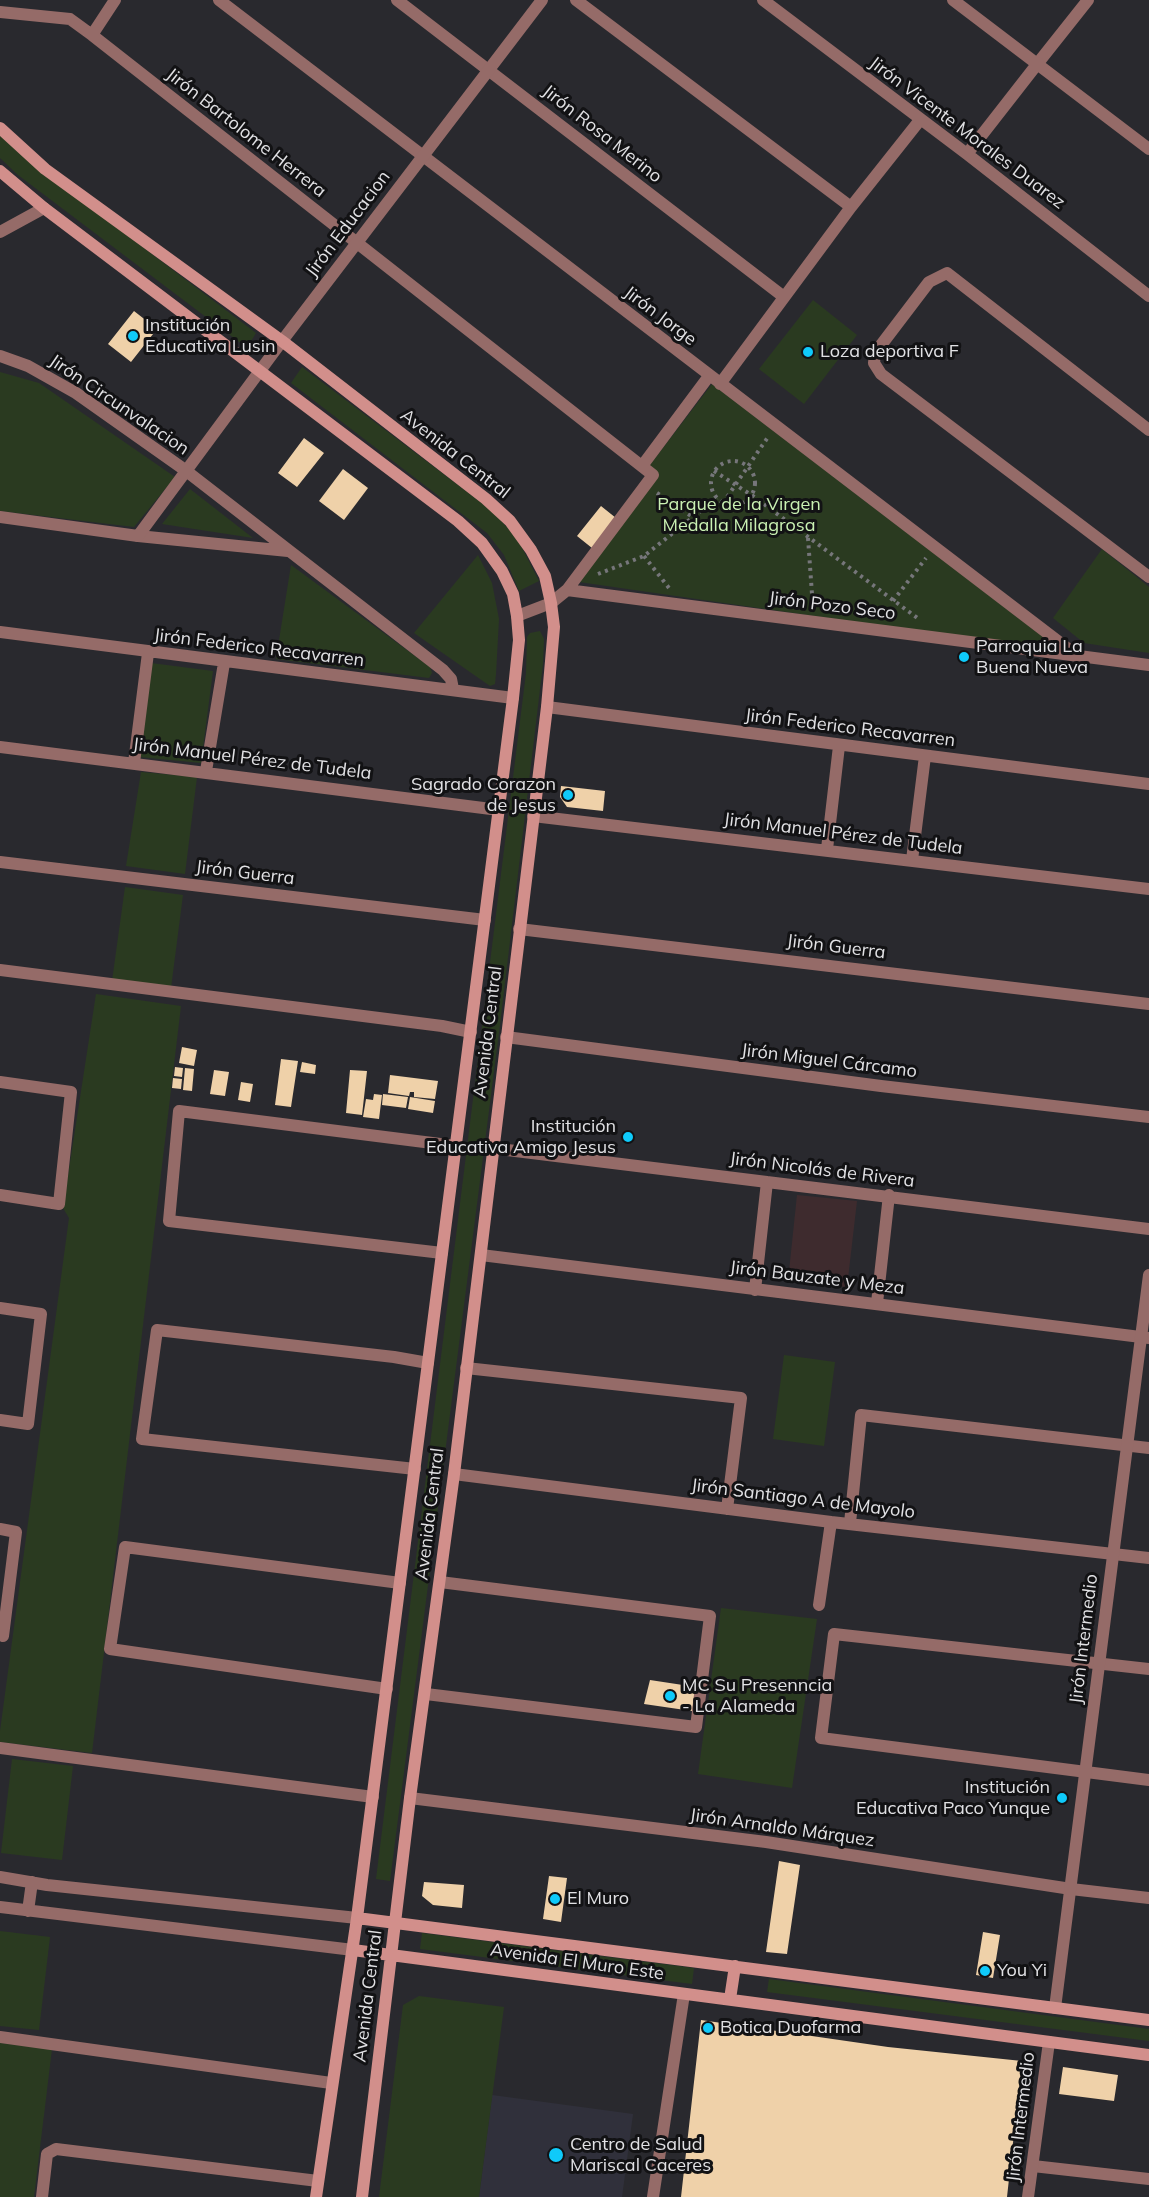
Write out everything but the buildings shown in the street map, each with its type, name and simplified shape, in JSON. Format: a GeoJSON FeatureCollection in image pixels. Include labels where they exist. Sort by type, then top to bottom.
{"type":"FeatureCollection","features":[{"type":"Feature","properties":{"kind":"main road","name":"Avenida Central"},"geometry":{"type":"LineString","coordinates":[[0,128],[45,169],[282,342],[486,499],[510,521],[545,576],[551,603],[554,627],[547,707],[491,1148],[481,1255],[454,1474],[426,1694],[410,1798],[362,2197]]}},
{"type":"Feature","properties":{"kind":"main road","name":"Avenida Central"},"geometry":{"type":"LineString","coordinates":[[0,171],[44,208],[261,371],[482,543],[502,571],[513,594],[517,616],[519,640],[513,698],[471,1032],[353,1950],[331,2083],[316,2197]]}},
{"type":"Feature","properties":{"kind":"main road","name":"Avenida El Muro Este"},"geometry":{"type":"LineString","coordinates":[[357,1918],[1149,2020]]}},
{"type":"Feature","properties":{"kind":"main road","name":"Avenida El Muro Este"},"geometry":{"type":"LineString","coordinates":[[353,1950],[1149,2055]]}},
{"type":"Feature","properties":{"kind":"main road"},"geometry":{"type":"LineString","coordinates":[[730,1999],[735,1966]]}},
{"type":"Feature","properties":{"kind":"street","name":"Jirón Jorge"},"geometry":{"type":"LineString","coordinates":[[219,0],[1080,658]]}},
{"type":"Feature","properties":{"kind":"street","name":"Jirón Rosa Merino"},"geometry":{"type":"LineString","coordinates":[[397,0],[784,297]]}},
{"type":"Feature","properties":{"kind":"street","name":"Jirón Educacion"},"geometry":{"type":"LineString","coordinates":[[185,471],[542,0]]}},
{"type":"Feature","properties":{"kind":"street"},"geometry":{"type":"LineString","coordinates":[[576,0],[851,207]]}},
{"type":"Feature","properties":{"kind":"street","name":"Jirón Vicente Morales Duarez"},"geometry":{"type":"LineString","coordinates":[[763,0],[967,154],[1149,296]]}},
{"type":"Feature","properties":{"kind":"street"},"geometry":{"type":"LineString","coordinates":[[953,0],[1149,149]]}},
{"type":"Feature","properties":{"kind":"street"},"geometry":{"type":"LineString","coordinates":[[967,154],[1088,0]]}},
{"type":"Feature","properties":{"kind":"street"},"geometry":{"type":"LineString","coordinates":[[92,35],[109,3]]}},
{"type":"Feature","properties":{"kind":"street","name":"Jirón Bartolome Herrera"},"geometry":{"type":"LineString","coordinates":[[0,12],[70,19],[642,466],[649,480]]}},
{"type":"Feature","properties":{"kind":"street"},"geometry":{"type":"LineString","coordinates":[[720,384],[851,207],[920,120]]}},
{"type":"Feature","properties":{"kind":"street"},"geometry":{"type":"LineString","coordinates":[[0,232],[44,208]]}},
{"type":"Feature","properties":{"kind":"street"},"geometry":{"type":"LineString","coordinates":[[1149,430],[947,273],[928,282],[875,353],[874,363],[881,374],[1149,577]]}},
{"type":"Feature","properties":{"kind":"street","name":"Jirón Circunvalacion"},"geometry":{"type":"LineString","coordinates":[[0,356],[28,366],[76,393],[185,471],[443,670],[451,679],[453,689]]}},
{"type":"Feature","properties":{"kind":"street"},"geometry":{"type":"LineString","coordinates":[[642,466],[709,376]]}},
{"type":"Feature","properties":{"kind":"street"},"geometry":{"type":"LineString","coordinates":[[138,536],[185,471]]}},
{"type":"Feature","properties":{"kind":"street"},"geometry":{"type":"LineString","coordinates":[[517,616],[551,603],[567,590],[649,480]]}},
{"type":"Feature","properties":{"kind":"street"},"geometry":{"type":"LineString","coordinates":[[0,517],[138,536],[288,551]]}},
{"type":"Feature","properties":{"kind":"street","name":"Jirón Pozo Seco"},"geometry":{"type":"LineString","coordinates":[[567,590],[1080,658],[1149,665]]}},
{"type":"Feature","properties":{"kind":"street","name":"Jirón Federico Recavarren"},"geometry":{"type":"LineString","coordinates":[[0,632],[224,663],[513,698]]}},
{"type":"Feature","properties":{"kind":"street"},"geometry":{"type":"LineString","coordinates":[[134,763],[148,653]]}},
{"type":"Feature","properties":{"kind":"street"},"geometry":{"type":"LineString","coordinates":[[206,771],[224,663]]}},
{"type":"Feature","properties":{"kind":"street","name":"Jirón Federico Recavarren"},"geometry":{"type":"LineString","coordinates":[[547,707],[1149,784]]}},
{"type":"Feature","properties":{"kind":"street"},"geometry":{"type":"LineString","coordinates":[[827,849],[839,746]]}},
{"type":"Feature","properties":{"kind":"street","name":"Jirón Manuel Pérez de Tudela"},"geometry":{"type":"LineString","coordinates":[[0,747],[206,771],[499,810]]}},
{"type":"Feature","properties":{"kind":"street"},"geometry":{"type":"LineString","coordinates":[[912,860],[924,756]]}},
{"type":"Feature","properties":{"kind":"street","name":"Jirón Manuel Pérez de Tudela"},"geometry":{"type":"LineString","coordinates":[[533,816],[827,849],[1149,889]]}},
{"type":"Feature","properties":{"kind":"street","name":"Jirón Guerra"},"geometry":{"type":"LineString","coordinates":[[0,862],[485,920]]}},
{"type":"Feature","properties":{"kind":"street","name":"Jirón Guerra"},"geometry":{"type":"LineString","coordinates":[[519,929],[1149,1004]]}},
{"type":"Feature","properties":{"kind":"street"},"geometry":{"type":"LineString","coordinates":[[0,970],[442,1026],[471,1032]]}},
{"type":"Feature","properties":{"kind":"street","name":"Jirón Miguel Cárcamo"},"geometry":{"type":"LineString","coordinates":[[506,1037],[881,1086],[1149,1117]]}},
{"type":"Feature","properties":{"kind":"street"},"geometry":{"type":"LineString","coordinates":[[0,1082],[71,1092],[58,1204],[0,1195]]}},
{"type":"Feature","properties":{"kind":"street"},"geometry":{"type":"LineString","coordinates":[[442,1253],[169,1221],[180,1111],[456,1146]]}},
{"type":"Feature","properties":{"kind":"street","name":"Jirón Nicolás de Rivera"},"geometry":{"type":"LineString","coordinates":[[491,1148],[889,1195],[1149,1229]]}},
{"type":"Feature","properties":{"kind":"street"},"geometry":{"type":"LineString","coordinates":[[755,1290],[766,1182]]}},
{"type":"Feature","properties":{"kind":"street"},"geometry":{"type":"LineString","coordinates":[[877,1303],[889,1195]]}},
{"type":"Feature","properties":{"kind":"street","name":"Jirón Bauzate y Meza"},"geometry":{"type":"LineString","coordinates":[[481,1255],[1145,1337]]}},
{"type":"Feature","properties":{"kind":"street","name":"Jirón Intermedio"},"geometry":{"type":"LineString","coordinates":[[1055,2008],[1087,1772],[1097,1663],[1127,1445],[1145,1337],[1149,1275]]}},
{"type":"Feature","properties":{"kind":"street"},"geometry":{"type":"LineString","coordinates":[[0,1308],[41,1314],[28,1424],[0,1420]]}},
{"type":"Feature","properties":{"kind":"street"},"geometry":{"type":"LineString","coordinates":[[415,1469],[142,1439],[157,1330],[394,1357],[428,1363]]}},
{"type":"Feature","properties":{"kind":"street"},"geometry":{"type":"LineString","coordinates":[[466,1368],[741,1398],[727,1509]]}},
{"type":"Feature","properties":{"kind":"street"},"geometry":{"type":"LineString","coordinates":[[850,1523],[861,1415],[1149,1448]]}},
{"type":"Feature","properties":{"kind":"street","name":"Jirón Santiago A de Mayolo"},"geometry":{"type":"LineString","coordinates":[[454,1474],[831,1522],[1149,1558]]}},
{"type":"Feature","properties":{"kind":"street"},"geometry":{"type":"LineString","coordinates":[[819,1605],[831,1522]]}},
{"type":"Feature","properties":{"kind":"street"},"geometry":{"type":"LineString","coordinates":[[0,1529],[16,1532],[2,1635]]}},
{"type":"Feature","properties":{"kind":"street"},"geometry":{"type":"LineString","coordinates":[[387,1689],[110,1649],[125,1547],[400,1582]]}},
{"type":"Feature","properties":{"kind":"street"},"geometry":{"type":"LineString","coordinates":[[426,1694],[696,1727],[710,1616],[440,1582]]}},
{"type":"Feature","properties":{"kind":"street"},"geometry":{"type":"LineString","coordinates":[[1149,1669],[834,1634],[821,1738],[1149,1780]]}},
{"type":"Feature","properties":{"kind":"street"},"geometry":{"type":"LineString","coordinates":[[0,1748],[373,1797]]}},
{"type":"Feature","properties":{"kind":"street","name":"Jirón Arnaldo Márquez"},"geometry":{"type":"LineString","coordinates":[[410,1798],[766,1842],[1071,1889],[1149,1898]]}},
{"type":"Feature","properties":{"kind":"street","name":"Avenida El Muro Este"},"geometry":{"type":"LineString","coordinates":[[0,1877],[357,1918]]}},
{"type":"Feature","properties":{"kind":"street"},"geometry":{"type":"LineString","coordinates":[[28,1911],[32,1882]]}},
{"type":"Feature","properties":{"kind":"street","name":"Avenida El Muro Este"},"geometry":{"type":"LineString","coordinates":[[0,1907],[353,1950]]}},
{"type":"Feature","properties":{"kind":"street"},"geometry":{"type":"LineString","coordinates":[[653,2197],[684,1994]]}},
{"type":"Feature","properties":{"kind":"street"},"geometry":{"type":"LineString","coordinates":[[0,2037],[331,2083]]}},
{"type":"Feature","properties":{"kind":"street","name":"Jirón Intermedio"},"geometry":{"type":"LineString","coordinates":[[1028,2197],[1049,2042]]}},
{"type":"Feature","properties":{"kind":"street"},"geometry":{"type":"LineString","coordinates":[[42,2197],[47,2154],[56,2149],[318,2181]]}},
{"type":"Feature","properties":{"kind":"street"},"geometry":{"type":"LineString","coordinates":[[1033,2166],[1149,2179]]}},
{"type":"Feature","properties":{"kind":"path"},"geometry":{"type":"LineString","coordinates":[[760,431],[778,445]]}},
{"type":"Feature","properties":{"kind":"path"},"geometry":{"type":"LineString","coordinates":[[723,502],[768,437]]}},
{"type":"Feature","properties":{"kind":"path"},"geometry":{"type":"LineString","coordinates":[[728,461],[740,461],[752,473],[756,486],[753,496],[744,504],[723,502],[717,498],[711,483],[714,471],[728,461]]}},
{"type":"Feature","properties":{"kind":"path"},"geometry":{"type":"LineString","coordinates":[[714,471],[753,496],[926,624]]}},
{"type":"Feature","properties":{"kind":"path"},"geometry":{"type":"LineString","coordinates":[[649,480],[691,516]]}},
{"type":"Feature","properties":{"kind":"path"},"geometry":{"type":"LineString","coordinates":[[594,576],[644,556],[691,516],[717,498]]}},
{"type":"Feature","properties":{"kind":"path"},"geometry":{"type":"LineString","coordinates":[[808,537],[813,608]]}},
{"type":"Feature","properties":{"kind":"path"},"geometry":{"type":"LineString","coordinates":[[917,550],[936,564]]}},
{"type":"Feature","properties":{"kind":"path"},"geometry":{"type":"LineString","coordinates":[[644,556],[673,593],[661,592]]}},
{"type":"Feature","properties":{"kind":"path"},"geometry":{"type":"LineString","coordinates":[[893,601],[926,557]]}},
{"type":"Feature","properties":{"kind":"path"},"geometry":{"type":"LineString","coordinates":[[802,607],[825,609]]}},
{"type":"Feature","properties":{"kind":"shaded area"},"geometry":{"type":"Polygon","coordinates":[[[797,1195],[857,1201],[847,1287],[788,1281],[797,1195]]]}},
{"type":"Feature","properties":{"kind":"shaded area","name":"Centro de Salud Mariscal Caceres"},"geometry":{"type":"Polygon","coordinates":[[[492,2095],[633,2114],[622,2197],[479,2197],[492,2095]]]}},
{"type":"Feature","properties":{"kind":"green space"},"geometry":{"type":"Polygon","coordinates":[[[0,135],[24,157],[256,333],[247,348],[18,175],[0,158],[0,135]]]}},
{"type":"Feature","properties":{"kind":"green space","name":"Loza deportiva F"},"geometry":{"type":"Polygon","coordinates":[[[813,300],[857,335],[804,404],[759,369],[813,300]]]}},
{"type":"Feature","properties":{"kind":"green space"},"geometry":{"type":"Polygon","coordinates":[[[302,367],[491,510],[517,538],[539,581],[519,591],[504,555],[487,533],[291,383],[302,367]]]}},
{"type":"Feature","properties":{"kind":"green space"},"geometry":{"type":"Polygon","coordinates":[[[0,372],[39,383],[175,477],[134,527],[0,511],[0,372]]]}},
{"type":"Feature","properties":{"kind":"green space","name":"Parque de la Virgen Medalla Milagrosa"},"geometry":{"type":"Polygon","coordinates":[[[712,384],[1063,652],[579,582],[657,473],[649,466],[712,384]]]}},
{"type":"Feature","properties":{"kind":"green space"},"geometry":{"type":"Polygon","coordinates":[[[190,489],[253,538],[162,524],[190,489]]]}},
{"type":"Feature","properties":{"kind":"green space"},"geometry":{"type":"Polygon","coordinates":[[[1102,549],[1149,587],[1149,653],[1084,643],[1053,618],[1102,549]]]}},
{"type":"Feature","properties":{"kind":"green space"},"geometry":{"type":"Polygon","coordinates":[[[478,555],[492,583],[499,619],[495,684],[490,686],[414,633],[478,555]]]}},
{"type":"Feature","properties":{"kind":"green space"},"geometry":{"type":"Polygon","coordinates":[[[291,565],[430,667],[432,673],[429,678],[276,659],[291,565]]]}},
{"type":"Feature","properties":{"kind":"green space"},"geometry":{"type":"Polygon","coordinates":[[[540,631],[544,639],[543,664],[500,1025],[390,1881],[376,1879],[526,673],[527,637],[530,633],[540,631]]]}},
{"type":"Feature","properties":{"kind":"green space"},"geometry":{"type":"Polygon","coordinates":[[[151,663],[213,671],[201,763],[139,757],[151,663]]]}},
{"type":"Feature","properties":{"kind":"green space"},"geometry":{"type":"Polygon","coordinates":[[[141,772],[197,777],[185,874],[126,866],[141,772]]]}},
{"type":"Feature","properties":{"kind":"green space"},"geometry":{"type":"Polygon","coordinates":[[[125,887],[183,895],[171,988],[112,981],[125,887]]]}},
{"type":"Feature","properties":{"kind":"green space"},"geometry":{"type":"Polygon","coordinates":[[[96,994],[181,1006],[92,1753],[0,1742],[0,1731],[69,1218],[63,1208],[96,994]]]}},
{"type":"Feature","properties":{"kind":"green space"},"geometry":{"type":"Polygon","coordinates":[[[784,1355],[835,1362],[824,1446],[773,1439],[784,1355]]]}},
{"type":"Feature","properties":{"kind":"green space"},"geometry":{"type":"Polygon","coordinates":[[[721,1608],[817,1619],[792,1788],[698,1774],[721,1608]]]}},
{"type":"Feature","properties":{"kind":"green space"},"geometry":{"type":"Polygon","coordinates":[[[12,1759],[73,1766],[62,1860],[1,1853],[12,1759]]]}},
{"type":"Feature","properties":{"kind":"green space"},"geometry":{"type":"Polygon","coordinates":[[[0,1931],[50,1937],[39,2030],[0,2026],[0,1931]]]}},
{"type":"Feature","properties":{"kind":"green space"},"geometry":{"type":"Polygon","coordinates":[[[422,1933],[694,1968],[692,1984],[420,1949],[422,1933]]]}},
{"type":"Feature","properties":{"kind":"green space"},"geometry":{"type":"Polygon","coordinates":[[[769,1979],[1149,2029],[1149,2041],[767,1992],[769,1979]]]}},
{"type":"Feature","properties":{"kind":"green space"},"geometry":{"type":"Polygon","coordinates":[[[419,1996],[504,2007],[479,2197],[379,2197],[403,2005],[419,1996]]]}},
{"type":"Feature","properties":{"kind":"green space"},"geometry":{"type":"Polygon","coordinates":[[[0,2043],[52,2049],[34,2197],[0,2197],[0,2043]]]}},
{"type":"Feature","properties":{"kind":"place","name":"Institución Educativa Lusin"},"geometry":{"type":"Point","coordinates":[133,336]}},
{"type":"Feature","properties":{"kind":"place","name":"Loza deportiva F"},"geometry":{"type":"Point","coordinates":[808,352]}},
{"type":"Feature","properties":{"kind":"place","name":"Parroquia La Buena Nueva"},"geometry":{"type":"Point","coordinates":[964,657]}},
{"type":"Feature","properties":{"kind":"place","name":"Sagrado Corazon de Jesus"},"geometry":{"type":"Point","coordinates":[568,795]}},
{"type":"Feature","properties":{"kind":"place","name":"Institución Educativa Amigo Jesus"},"geometry":{"type":"Point","coordinates":[628,1137]}},
{"type":"Feature","properties":{"kind":"place","name":"MC Su Presenncia - La Alameda"},"geometry":{"type":"Point","coordinates":[670,1696]}},
{"type":"Feature","properties":{"kind":"place","name":"Institución Educativa Paco Yunque"},"geometry":{"type":"Point","coordinates":[1062,1798]}},
{"type":"Feature","properties":{"kind":"place","name":"El Muro"},"geometry":{"type":"Point","coordinates":[555,1899]}},
{"type":"Feature","properties":{"kind":"place","name":"You Yi"},"geometry":{"type":"Point","coordinates":[985,1971]}},
{"type":"Feature","properties":{"kind":"place","name":"Botica Duofarma"},"geometry":{"type":"Point","coordinates":[708,2028]}},
{"type":"Feature","properties":{"kind":"place","name":"Centro de Salud Mariscal Caceres"},"geometry":{"type":"Point","coordinates":[556,2155]}}]}
